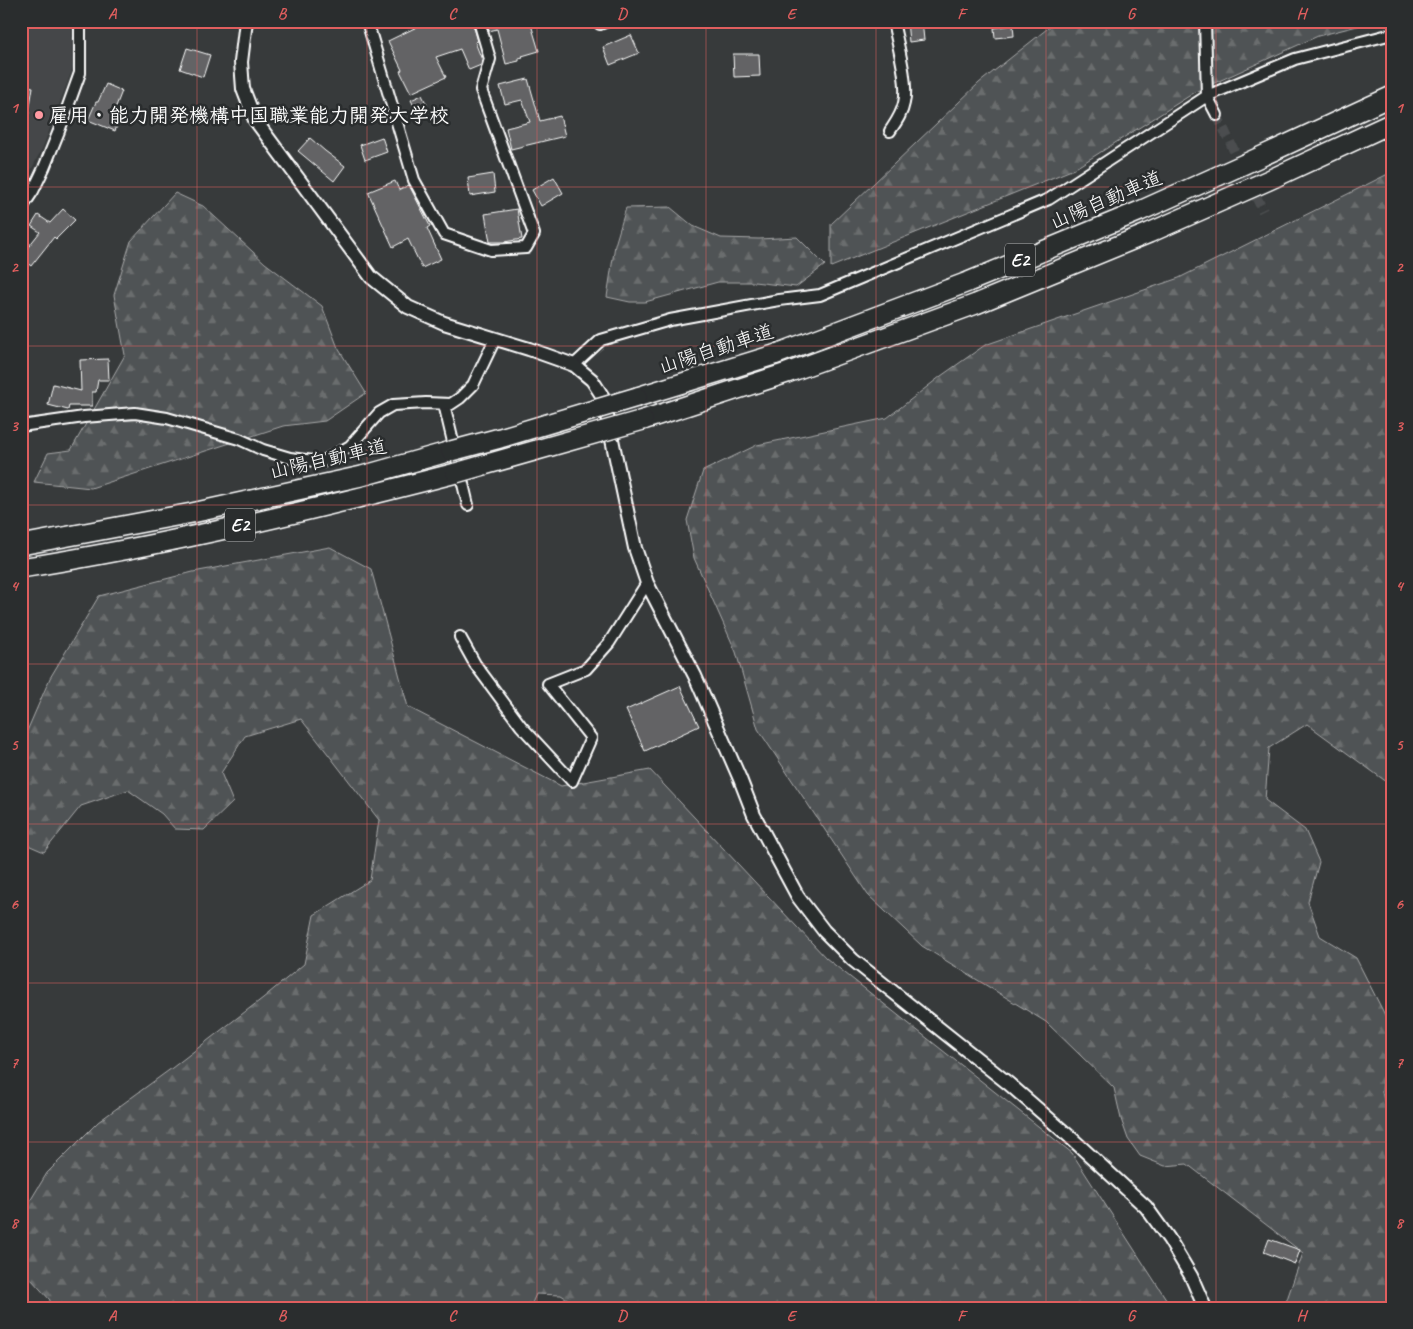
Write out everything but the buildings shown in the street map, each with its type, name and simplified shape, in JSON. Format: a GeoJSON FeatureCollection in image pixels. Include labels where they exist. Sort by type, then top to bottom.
{"type":"FeatureCollection","features":[{"type":"Feature","properties":{"kind":"highway","name":"山陽自動車道"},"geometry":{"type":"LineString","coordinates":[[21,545],[201,511],[362,476],[500,438],[774,355],[968,282],[1140,211],[1392,96]]}},
{"type":"Feature","properties":{"kind":"highway","name":"E2"},"geometry":{"type":"LineString","coordinates":[[21,568],[196,535],[367,496],[643,420],[787,373],[976,304],[1158,230],[1392,123]]}},
{"type":"Feature","properties":{"kind":"street"},"geometry":{"type":"LineString","coordinates":[[21,209],[33,191],[44,168],[80,73],[80,21]]}},
{"type":"Feature","properties":{"kind":"street"},"geometry":{"type":"LineString","coordinates":[[246,21],[240,62],[243,89],[255,120],[371,277],[408,307],[444,324],[529,349],[574,365],[592,380],[603,397],[635,548],[646,583],[695,676],[740,778],[754,815],[798,897],[824,931],[853,960],[1009,1084],[1146,1207],[1191,1276],[1205,1308]]}},
{"type":"Feature","properties":{"kind":"street"},"geometry":{"type":"LineString","coordinates":[[367,21],[414,180],[444,234],[491,250],[526,248],[534,234],[481,90],[490,59],[479,21]]}},
{"type":"Feature","properties":{"kind":"street"},"geometry":{"type":"LineString","coordinates":[[599,21],[600,24],[608,21]]}},
{"type":"Feature","properties":{"kind":"street"},"geometry":{"type":"LineString","coordinates":[[890,131],[900,115],[905,101],[905,86],[894,21]]}},
{"type":"Feature","properties":{"kind":"street"},"geometry":{"type":"LineString","coordinates":[[1205,21],[1208,96],[1216,115]]}},
{"type":"Feature","properties":{"kind":"street"},"geometry":{"type":"LineString","coordinates":[[574,365],[601,340],[670,320],[779,300],[820,295],[1049,199],[1208,96],[1296,59],[1392,34]]}},
{"type":"Feature","properties":{"kind":"street"},"geometry":{"type":"LineString","coordinates":[[21,426],[84,417],[135,413],[168,418],[239,439],[263,450],[290,458],[322,462],[350,446],[379,414],[393,405],[451,404],[460,398],[472,385],[495,339]]}},
{"type":"Feature","properties":{"kind":"street"},"geometry":{"type":"LineString","coordinates":[[444,404],[468,504]]}},
{"type":"Feature","properties":{"kind":"street"},"geometry":{"type":"LineString","coordinates":[[460,637],[475,664],[522,726],[572,781],[591,738],[548,684],[586,669],[610,643],[646,583]]}},
{"type":"Feature","properties":{"kind":"shaded area","name":"雇用・能力開発機構中国職業能力開発大学校"},"geometry":{"type":"Polygon","coordinates":[[[21,21],[72,21],[73,68],[43,147],[21,190],[21,21]]]}},
{"type":"Feature","properties":{"kind":"green space"},"geometry":{"type":"Polygon","coordinates":[[[1057,21],[1377,21],[1318,36],[1197,91],[1074,169],[831,267],[831,224],[979,83],[1057,21]]]}},
{"type":"Feature","properties":{"kind":"green space"},"geometry":{"type":"Polygon","coordinates":[[[1392,172],[1392,788],[1391,785],[1307,724],[1269,748],[1265,800],[1305,830],[1319,862],[1308,902],[1320,936],[1356,958],[1388,1021],[1382,1092],[1392,1134],[1392,1308],[1284,1308],[1303,1253],[1187,1164],[1165,1166],[1140,1156],[1128,1139],[1114,1088],[1046,1022],[922,946],[868,895],[758,729],[736,652],[694,558],[687,520],[703,471],[757,445],[887,418],[985,345],[1179,278],[1392,172]]]}},
{"type":"Feature","properties":{"kind":"green space"},"geometry":{"type":"Polygon","coordinates":[[[175,193],[203,206],[265,263],[322,306],[338,348],[366,393],[325,421],[283,426],[91,488],[34,482],[48,453],[71,450],[125,355],[114,295],[131,241],[175,193]]]}},
{"type":"Feature","properties":{"kind":"green space"},"geometry":{"type":"Polygon","coordinates":[[[670,207],[693,226],[721,238],[797,237],[825,265],[796,287],[754,282],[718,282],[645,302],[630,302],[607,297],[615,245],[626,208],[670,207]]]}},
{"type":"Feature","properties":{"kind":"green space"},"geometry":{"type":"Polygon","coordinates":[[[330,547],[371,569],[408,707],[561,786],[650,770],[826,958],[1072,1153],[1172,1308],[582,1308],[561,1295],[536,1294],[530,1308],[49,1308],[50,1300],[21,1268],[21,1216],[47,1173],[98,1122],[172,1068],[304,964],[314,915],[370,880],[379,820],[301,719],[245,736],[221,773],[233,802],[204,830],[175,829],[162,814],[128,790],[81,806],[44,852],[21,842],[21,745],[50,678],[99,596],[193,572],[330,547]]]}},
{"type":"Feature","properties":{"kind":"tunnel"},"geometry":{"type":"LineString","coordinates":[[1217,115],[1263,211]]}},
{"type":"Feature","properties":{"kind":"place","name":"雇用・能力開発機構中国職業能力開発大学校"},"geometry":{"type":"Point","coordinates":[39,115]}}]}
